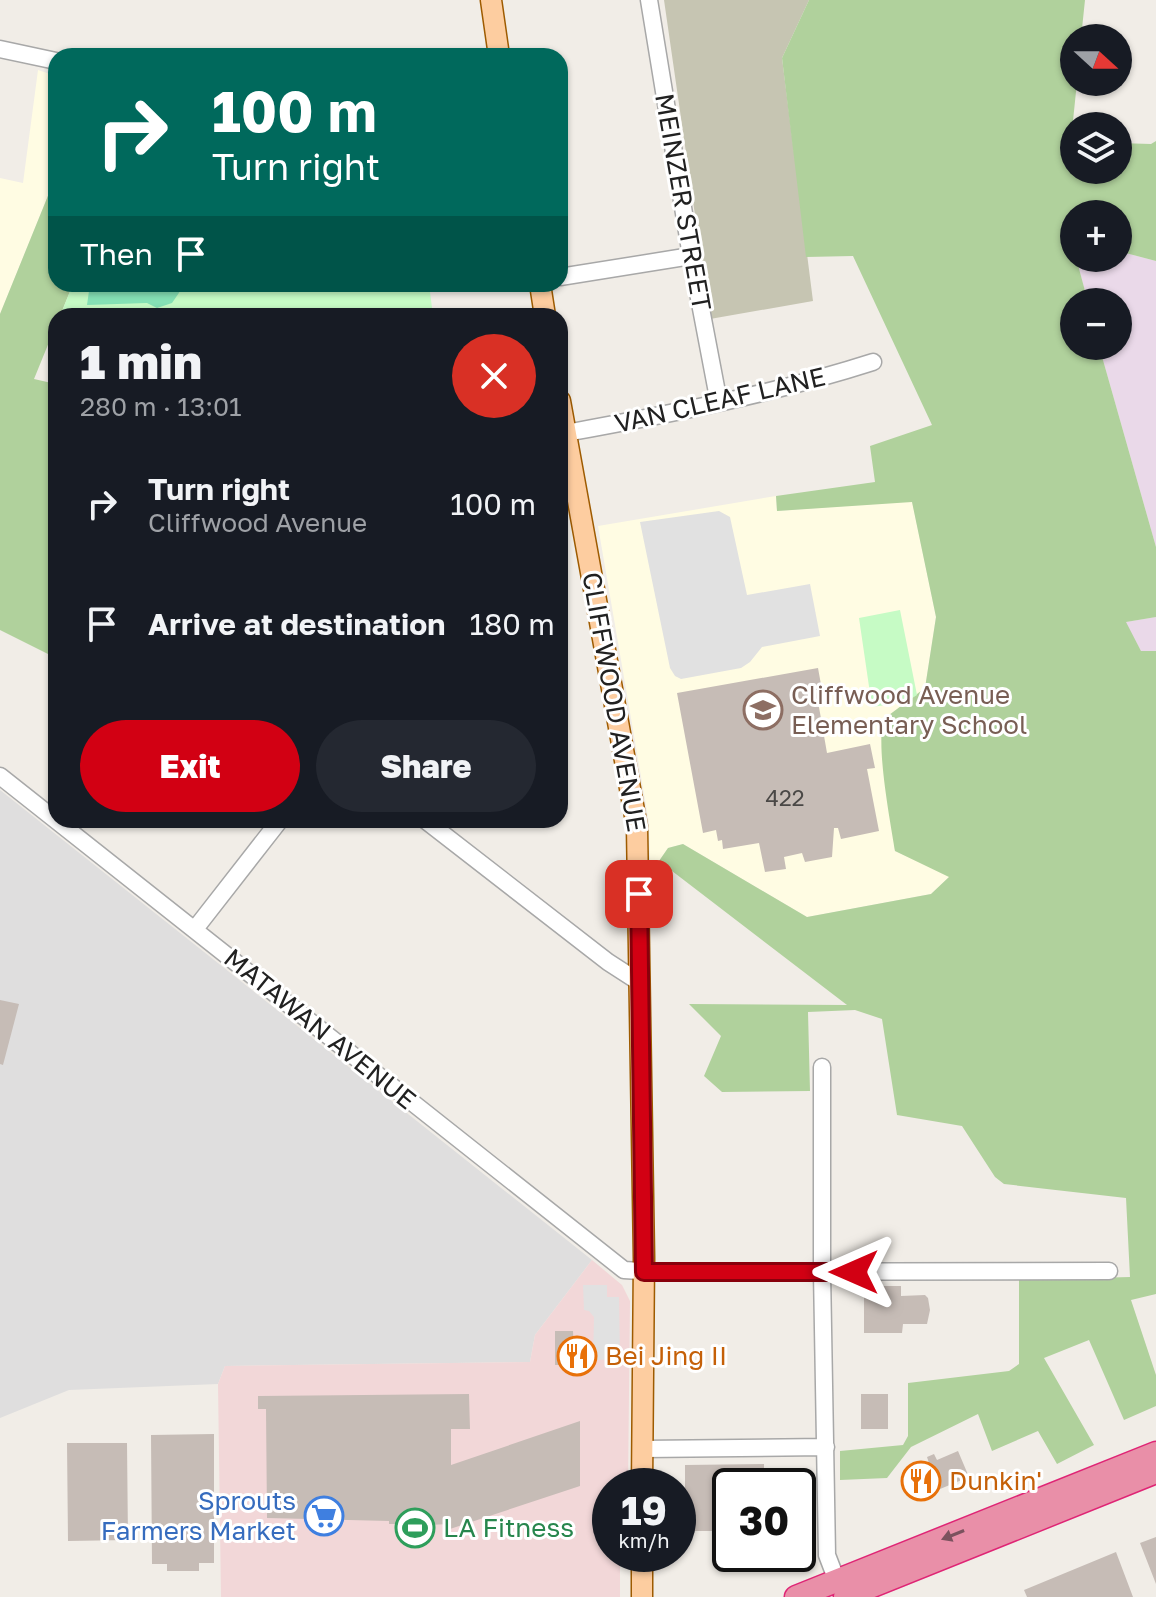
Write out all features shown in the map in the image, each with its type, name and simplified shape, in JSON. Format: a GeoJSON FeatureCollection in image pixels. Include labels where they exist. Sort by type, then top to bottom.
{"type":"FeatureCollection","features":[{"type":"Feature","properties":{"kind":"highway"},"geometry":{"type":"LineString","coordinates":[[841,1589],[1156,1453]]}},
{"type":"Feature","properties":{"kind":"highway"},"geometry":{"type":"LineString","coordinates":[[796,1597],[841,1589],[1156,1472]]}},
{"type":"Feature","properties":{"kind":"main road"},"geometry":{"type":"LineString","coordinates":[[491,0],[498,48]]}},
{"type":"Feature","properties":{"kind":"main road","name":"CLIFFWOOD AVENUE"},"geometry":{"type":"LineString","coordinates":[[568,481],[637,827],[644,1272],[642,1468]]}},
{"type":"Feature","properties":{"kind":"main road"},"geometry":{"type":"LineString","coordinates":[[642,1572],[642,1597]]}},
{"type":"Feature","properties":{"kind":"street","name":"MEINZER STREET"},"geometry":{"type":"LineString","coordinates":[[649,0],[691,256],[719,403]]}},
{"type":"Feature","properties":{"kind":"street"},"geometry":{"type":"LineString","coordinates":[[0,49],[48,59]]}},
{"type":"Feature","properties":{"kind":"street"},"geometry":{"type":"LineString","coordinates":[[568,276],[691,256]]}},
{"type":"Feature","properties":{"kind":"street","name":"VAN CLEAF LANE"},"geometry":{"type":"LineString","coordinates":[[568,433],[808,383],[873,362]]}},
{"type":"Feature","properties":{"kind":"street","name":"MATAWAN AVENUE"},"geometry":{"type":"LineString","coordinates":[[0,776],[48,814]]}},
{"type":"Feature","properties":{"kind":"street","name":"MATAWAN AVENUE"},"geometry":{"type":"LineString","coordinates":[[66,828],[624,1270],[644,1272]]}},
{"type":"Feature","properties":{"kind":"street"},"geometry":{"type":"LineString","coordinates":[[195,929],[274,828]]}},
{"type":"Feature","properties":{"kind":"street"},"geometry":{"type":"LineString","coordinates":[[435,828],[608,962],[639,982]]}},
{"type":"Feature","properties":{"kind":"street"},"geometry":{"type":"LineString","coordinates":[[822,1067],[827,1555],[841,1589]]}},
{"type":"Feature","properties":{"kind":"street"},"geometry":{"type":"LineString","coordinates":[[644,1272],[1109,1271]]}},
{"type":"Feature","properties":{"kind":"street"},"geometry":{"type":"LineString","coordinates":[[643,1449],[826,1447]]}},
{"type":"Feature","properties":{"kind":"shaded area"},"geometry":{"type":"Polygon","coordinates":[[[664,0],[809,0],[782,58],[813,301],[710,319],[664,0]]]}},
{"type":"Feature","properties":{"kind":"shaded area"},"geometry":{"type":"Polygon","coordinates":[[[38,70],[48,73],[48,196],[0,314],[0,178],[23,183],[38,70]]]}},
{"type":"Feature","properties":{"kind":"shaded area"},"geometry":{"type":"Polygon","coordinates":[[[1132,255],[1156,261],[1156,547],[1103,360],[1132,360],[1132,288],[1084,288],[1080,272],[1132,272],[1132,255]]]}},
{"type":"Feature","properties":{"kind":"shaded area","name":"Cliffwood Avenue Elementary School"},"geometry":{"type":"Polygon","coordinates":[[[776,496],[777,511],[912,501],[936,617],[925,688],[881,726],[895,851],[950,876],[931,894],[807,917],[683,844],[668,848],[659,861],[650,861],[649,823],[598,526],[776,496]]]}},
{"type":"Feature","properties":{"kind":"shaded area"},"geometry":{"type":"Polygon","coordinates":[[[719,511],[730,517],[747,595],[810,584],[820,636],[762,647],[741,668],[681,679],[670,668],[640,522],[719,511]]]}},
{"type":"Feature","properties":{"kind":"shaded area"},"geometry":{"type":"Polygon","coordinates":[[[1156,617],[1156,651],[1141,651],[1125,622],[1156,617]]]}},
{"type":"Feature","properties":{"kind":"shaded area"},"geometry":{"type":"Polygon","coordinates":[[[0,790],[592,1260],[535,1335],[530,1362],[225,1366],[218,1384],[69,1390],[0,1418],[0,790]]]}},
{"type":"Feature","properties":{"kind":"shaded area"},"geometry":{"type":"Polygon","coordinates":[[[592,1260],[622,1285],[630,1301],[628,1468],[592,1468],[592,1572],[620,1572],[620,1597],[221,1597],[218,1384],[225,1366],[530,1362],[535,1335],[592,1260]]]}},
{"type":"Feature","properties":{"kind":"shaded area"},"geometry":{"type":"Polygon","coordinates":[[[583,1285],[607,1285],[607,1297],[619,1297],[620,1359],[593,1360],[594,1317],[584,1310],[583,1285]]]}},
{"type":"Feature","properties":{"kind":"green space"},"geometry":{"type":"Polygon","coordinates":[[[809,0],[1085,0],[1082,24],[1060,24],[1060,96],[1076,96],[1074,112],[1060,112],[1060,184],[1132,184],[1132,143],[1151,144],[1156,141],[1156,261],[1132,255],[1132,200],[1060,200],[1060,272],[1080,272],[1084,288],[1060,288],[1060,360],[1103,360],[1156,547],[1156,617],[1126,622],[1141,651],[1156,651],[1156,1294],[1131,1300],[1156,1375],[1156,1406],[1124,1420],[1089,1340],[1044,1358],[1094,1445],[1057,1464],[1038,1431],[992,1451],[978,1414],[911,1447],[887,1478],[840,1480],[840,1451],[903,1445],[908,1436],[908,1383],[1009,1371],[1019,1364],[1019,1280],[1130,1277],[1126,1198],[1004,1184],[995,1177],[962,1126],[897,1115],[882,1019],[855,1010],[808,1012],[810,1091],[722,1092],[704,1076],[721,1036],[689,1004],[847,1005],[659,861],[668,848],[683,844],[807,917],[931,894],[949,877],[895,851],[882,762],[885,718],[925,688],[936,617],[912,502],[777,511],[776,496],[875,482],[870,446],[932,425],[853,256],[806,257],[782,58],[809,0]]]}},
{"type":"Feature","properties":{"kind":"green space"},"geometry":{"type":"Polygon","coordinates":[[[48,196],[48,292],[70,292],[63,308],[48,308],[48,345],[34,379],[48,382],[48,654],[0,630],[0,314],[48,196]]]}},
{"type":"Feature","properties":{"kind":"green space"},"geometry":{"type":"Polygon","coordinates":[[[70,292],[430,292],[432,308],[63,308],[70,292]]]}},
{"type":"Feature","properties":{"kind":"green space"},"geometry":{"type":"Polygon","coordinates":[[[89,292],[180,292],[172,303],[157,308],[147,303],[87,305],[89,292]]]}},
{"type":"Feature","properties":{"kind":"green space"},"geometry":{"type":"Polygon","coordinates":[[[900,610],[917,695],[906,702],[872,707],[859,618],[900,610]]]}},
{"type":"Feature","properties":{"kind":"building"},"geometry":{"type":"Polygon","coordinates":[[[818,668],[822,690],[816,690],[827,753],[870,744],[875,768],[867,769],[879,831],[841,839],[838,828],[834,828],[832,857],[805,862],[802,853],[784,857],[786,869],[765,872],[759,843],[723,849],[716,830],[703,833],[677,693],[818,668]]]}},
{"type":"Feature","properties":{"kind":"building"},"geometry":{"type":"Polygon","coordinates":[[[0,1000],[19,1004],[3,1065],[0,1064],[0,1000]]]}},
{"type":"Feature","properties":{"kind":"building"},"geometry":{"type":"Polygon","coordinates":[[[864,1286],[901,1286],[901,1296],[925,1295],[930,1310],[927,1324],[903,1324],[902,1333],[864,1333],[864,1286]]]}},
{"type":"Feature","properties":{"kind":"building"},"geometry":{"type":"Polygon","coordinates":[[[555,1331],[573,1331],[578,1361],[555,1365],[555,1331]]]}},
{"type":"Feature","properties":{"kind":"building"},"geometry":{"type":"Polygon","coordinates":[[[469,1394],[470,1429],[451,1429],[451,1465],[580,1421],[580,1486],[450,1529],[450,1524],[405,1526],[389,1524],[389,1521],[267,1518],[266,1409],[258,1409],[258,1396],[469,1394]]]}},
{"type":"Feature","properties":{"kind":"building"},"geometry":{"type":"Polygon","coordinates":[[[861,1394],[888,1394],[888,1429],[861,1429],[861,1394]]]}},
{"type":"Feature","properties":{"kind":"building"},"geometry":{"type":"Polygon","coordinates":[[[214,1434],[214,1563],[199,1563],[199,1571],[167,1571],[167,1564],[152,1564],[151,1435],[214,1434]]]}},
{"type":"Feature","properties":{"kind":"building"},"geometry":{"type":"Polygon","coordinates":[[[67,1443],[127,1443],[128,1540],[68,1541],[67,1443]]]}},
{"type":"Feature","properties":{"kind":"building"},"geometry":{"type":"Polygon","coordinates":[[[958,1451],[969,1477],[928,1494],[917,1477],[921,1476],[918,1468],[929,1463],[927,1457],[934,1454],[937,1460],[958,1451]]]}},
{"type":"Feature","properties":{"kind":"building"},"geometry":{"type":"Polygon","coordinates":[[[764,1464],[764,1468],[712,1468],[712,1531],[696,1531],[696,1468],[685,1468],[685,1465],[764,1464]]]}},
{"type":"Feature","properties":{"kind":"building"},"geometry":{"type":"Polygon","coordinates":[[[1156,1537],[1156,1584],[1140,1543],[1156,1537]]]}},
{"type":"Feature","properties":{"kind":"building"},"geometry":{"type":"Polygon","coordinates":[[[1116,1552],[1133,1597],[1027,1597],[1024,1590],[1116,1552]]]}},
{"type":"Feature","properties":{"kind":"place","name":"Cliffwood Avenue Elementary School"},"geometry":{"type":"Point","coordinates":[763,710]}},
{"type":"Feature","properties":{"kind":"place","name":"Bei Jing II"},"geometry":{"type":"Point","coordinates":[577,1356]}},
{"type":"Feature","properties":{"kind":"place","name":"Dunkin'"},"geometry":{"type":"Point","coordinates":[921,1481]}},
{"type":"Feature","properties":{"kind":"place","name":"Sprouts Farmers Market"},"geometry":{"type":"Point","coordinates":[324,1516]}},
{"type":"Feature","properties":{"kind":"place","name":"LA Fitness"},"geometry":{"type":"Point","coordinates":[415,1528]}},
{"type":"Feature","properties":{"kind":"route"},"geometry":{"type":"LineString","coordinates":[[639,894],[644,1272],[854,1272]]}}]}
